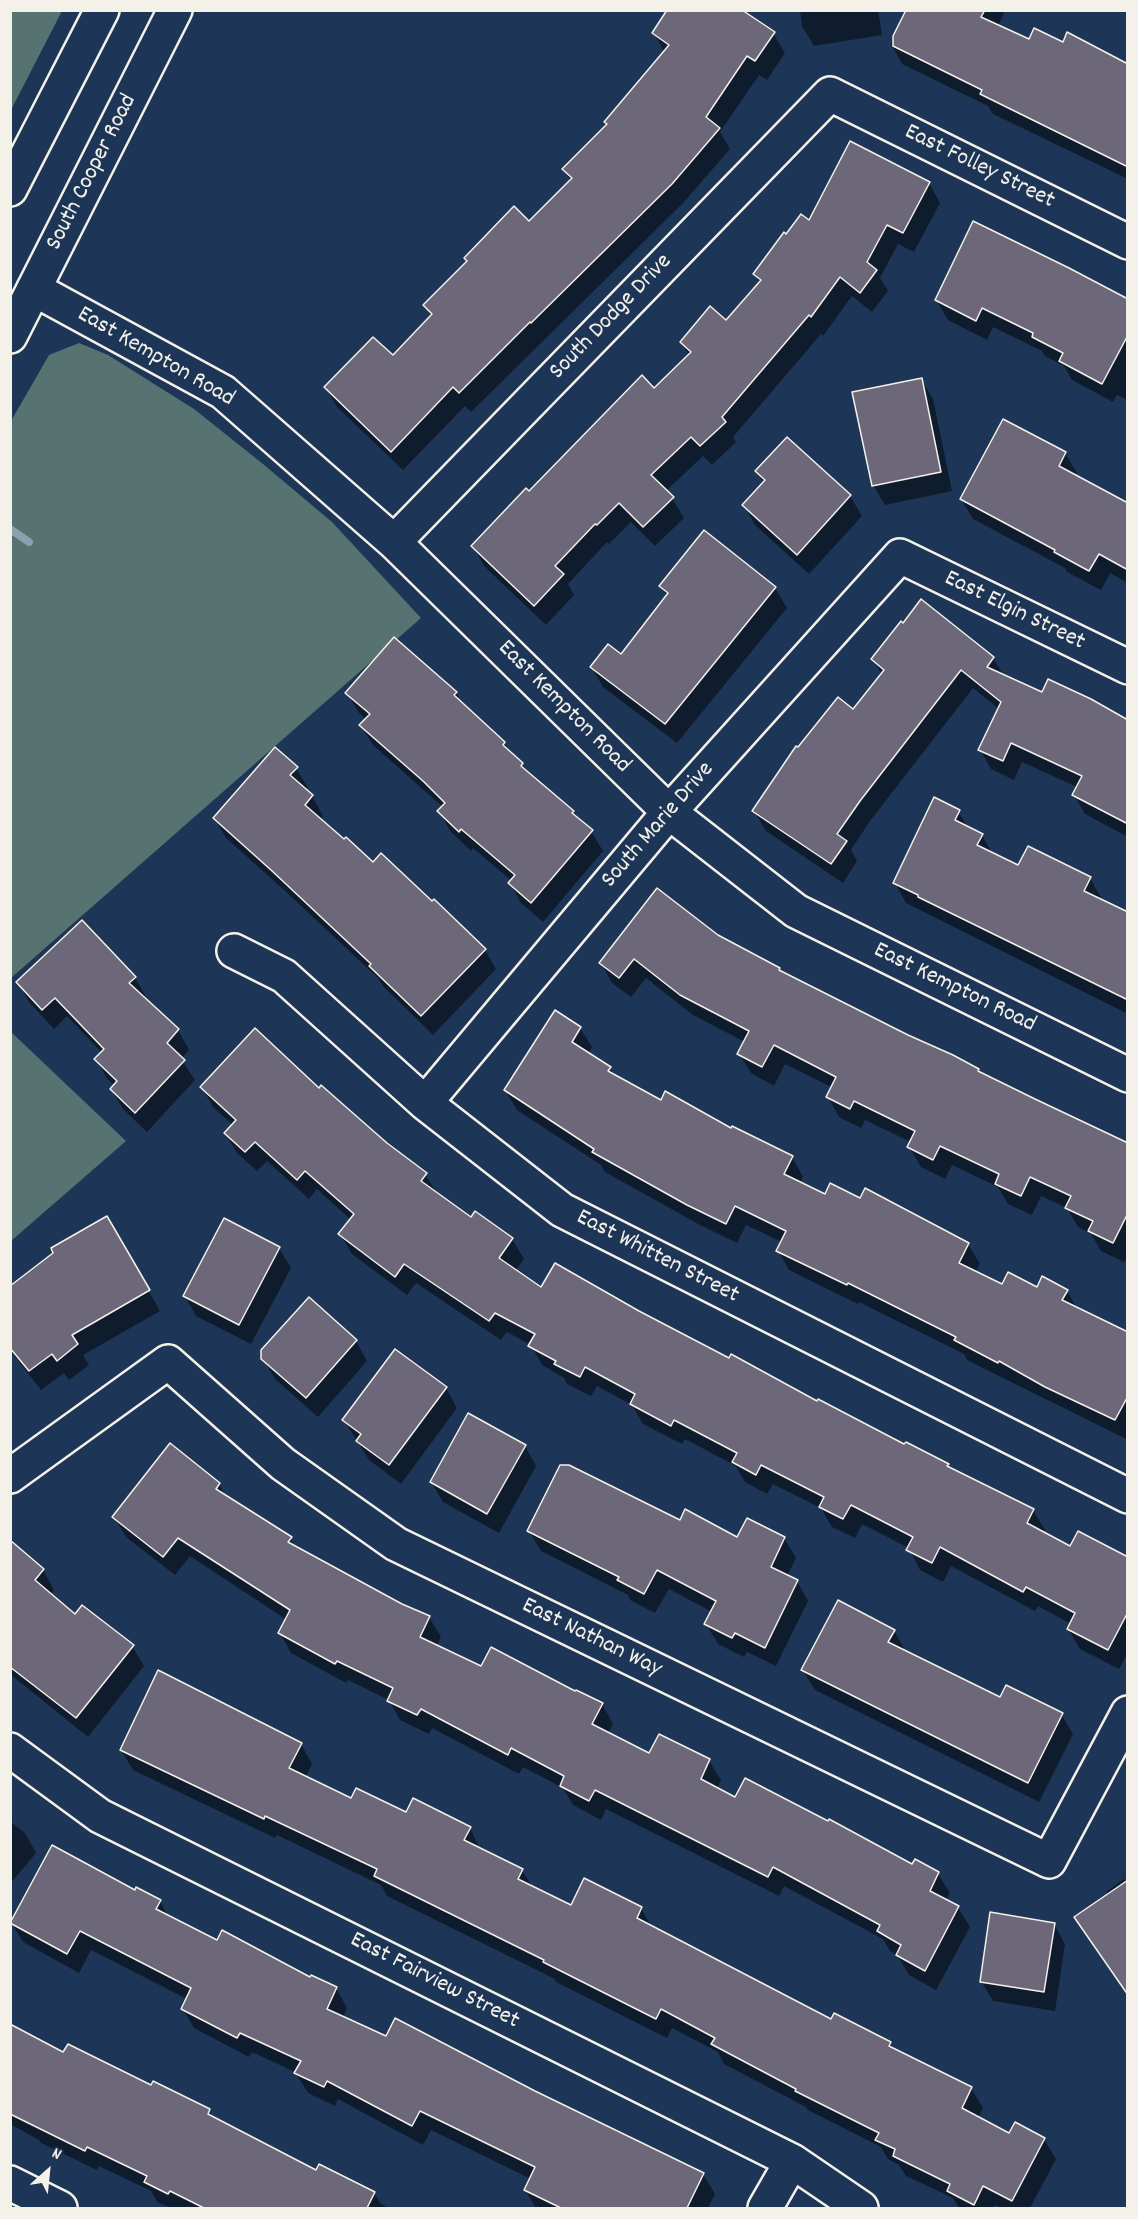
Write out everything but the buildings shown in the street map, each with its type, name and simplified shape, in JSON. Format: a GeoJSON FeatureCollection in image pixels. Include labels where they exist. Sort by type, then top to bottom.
{"type":"FeatureCollection","features":[{"type":"Feature","properties":{"kind":"street"},"geometry":{"type":"LineString","coordinates":[[10,189],[102,10]]}},
{"type":"Feature","properties":{"kind":"street","name":"South Cooper Road"},"geometry":{"type":"LineString","coordinates":[[10,336],[22,283],[175,10]]}},
{"type":"Feature","properties":{"kind":"street","name":"East Folley Street"},"geometry":{"type":"LineString","coordinates":[[830,94],[1128,242]]}},
{"type":"Feature","properties":{"kind":"street","name":"South Dodge Drive"},"geometry":{"type":"LineString","coordinates":[[394,542],[830,94]]}},
{"type":"Feature","properties":{"kind":"street","name":"East Kempton Road"},"geometry":{"type":"LineString","coordinates":[[22,283],[223,392],[394,542],[669,812],[796,911],[1128,1074]]}},
{"type":"Feature","properties":{"kind":"street","name":"South Marie Drive"},"geometry":{"type":"LineString","coordinates":[[425,1103],[669,812],[900,556]]}},
{"type":"Feature","properties":{"kind":"street","name":"East Elgin Street"},"geometry":{"type":"LineString","coordinates":[[900,556],[1128,667]]}},
{"type":"Feature","properties":{"kind":"street","name":"East Whitten Street"},"geometry":{"type":"LineString","coordinates":[[234,951],[284,976],[425,1103],[562,1210],[1128,1496]]}},
{"type":"Feature","properties":{"kind":"street","name":"East Nathan Way"},"geometry":{"type":"LineString","coordinates":[[10,1476],[168,1362],[283,1464],[396,1544],[1049,1861],[1128,1713]]}},
{"type":"Feature","properties":{"kind":"street","name":"East Fairview Street"},"geometry":{"type":"LineString","coordinates":[[10,1750],[100,1816],[792,2161],[861,2208]]}},
{"type":"Feature","properties":{"kind":"street"},"geometry":{"type":"LineString","coordinates":[[765,2208],[792,2161]]}},
{"type":"Feature","properties":{"kind":"street"},"geometry":{"type":"LineString","coordinates":[[10,2183],[60,2208]]}},
{"type":"Feature","properties":{"kind":"green space"},"geometry":{"type":"Polygon","coordinates":[[[10,11],[62,11],[11,110],[10,11]]]}},
{"type":"Feature","properties":{"kind":"green space"},"geometry":{"type":"Polygon","coordinates":[[[79,343],[108,355],[194,409],[263,464],[332,522],[421,618],[11,978],[11,421],[49,355],[79,343]]]}},
{"type":"Feature","properties":{"kind":"green space"},"geometry":{"type":"Polygon","coordinates":[[[10,1031],[126,1141],[11,1241],[10,1241],[10,1031]]]}},
{"type":"Feature","properties":{"kind":"waterway"},"geometry":{"type":"LineString","coordinates":[[10,529],[29,542]]}}]}
